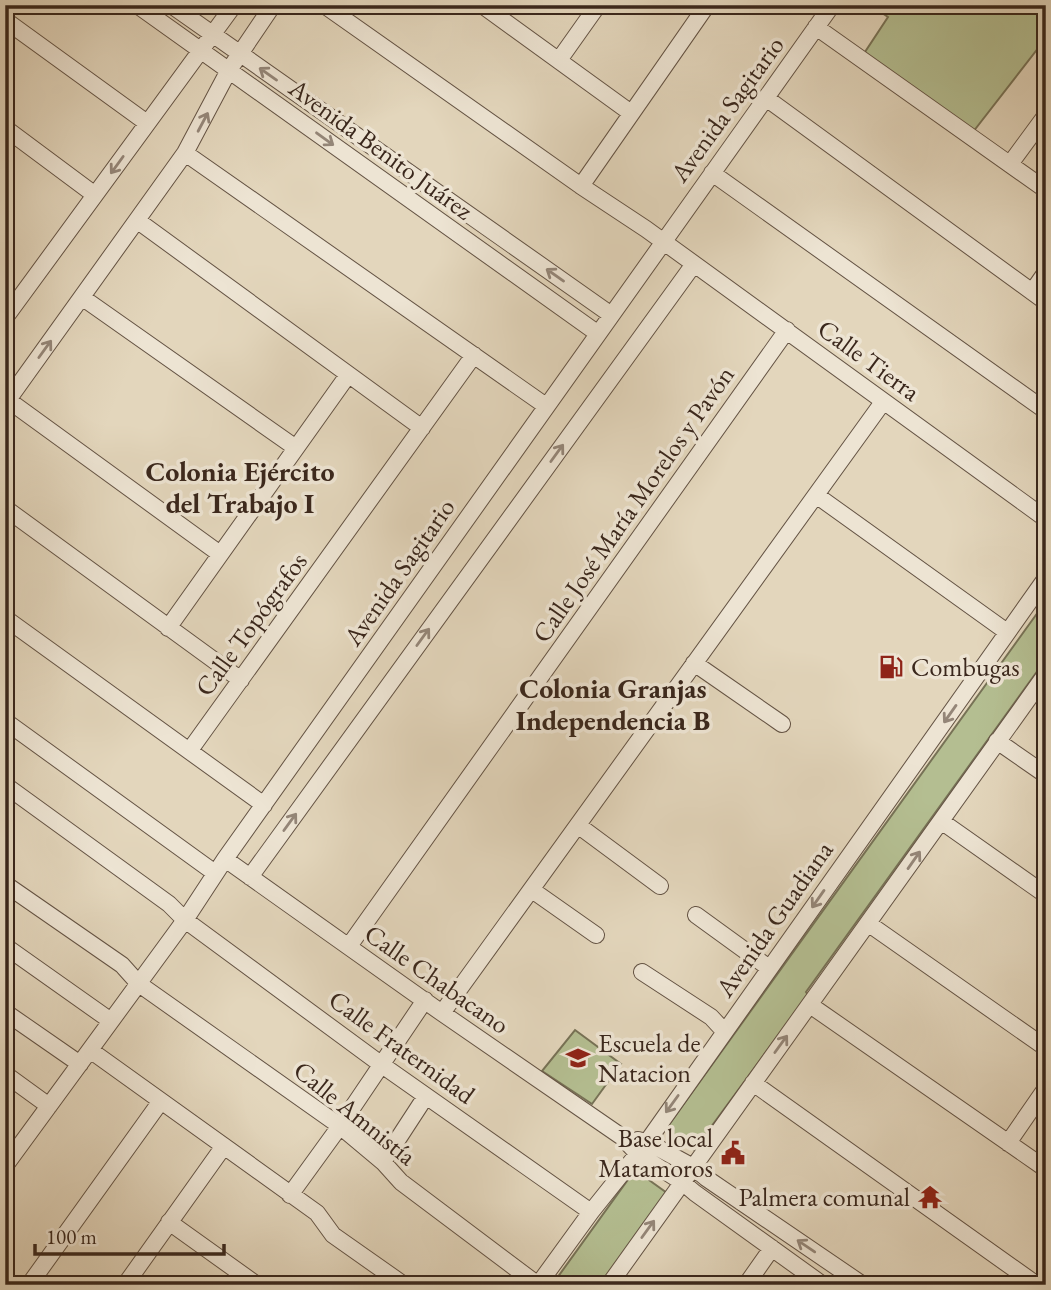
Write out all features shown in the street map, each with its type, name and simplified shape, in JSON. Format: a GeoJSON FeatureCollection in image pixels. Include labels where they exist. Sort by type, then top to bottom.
{"type":"FeatureCollection","features":[{"type":"Feature","properties":{"kind":"street","name":"Avenida Benito Juárez"},"geometry":{"type":"LineString","coordinates":[[137,5],[597,333]]}},
{"type":"Feature","properties":{"kind":"street","name":"Avenida Benito Juárez"},"geometry":{"type":"LineString","coordinates":[[171,5],[610,314]]}},
{"type":"Feature","properties":{"kind":"street"},"geometry":{"type":"LineString","coordinates":[[5,318],[234,5]]}},
{"type":"Feature","properties":{"kind":"street"},"geometry":{"type":"LineString","coordinates":[[220,554],[7,402],[185,153],[229,70],[273,5]]}},
{"type":"Feature","properties":{"kind":"street","name":"Calle Tierra"},"geometry":{"type":"LineString","coordinates":[[324,5],[663,241],[1046,519]]}},
{"type":"Feature","properties":{"kind":"street"},"geometry":{"type":"LineString","coordinates":[[482,5],[631,113]]}},
{"type":"Feature","properties":{"kind":"street"},"geometry":{"type":"LineString","coordinates":[[559,60],[598,5]]}},
{"type":"Feature","properties":{"kind":"street"},"geometry":{"type":"LineString","coordinates":[[581,186],[707,5]]}},
{"type":"Feature","properties":{"kind":"street","name":"Avenida Sagitario"},"geometry":{"type":"LineString","coordinates":[[5,1166],[11,1146],[49,1106],[185,920],[215,873],[610,314],[832,5]]}},
{"type":"Feature","properties":{"kind":"street"},"geometry":{"type":"LineString","coordinates":[[5,20],[147,123]]}},
{"type":"Feature","properties":{"kind":"street"},"geometry":{"type":"LineString","coordinates":[[816,27],[1046,190]]}},
{"type":"Feature","properties":{"kind":"street"},"geometry":{"type":"LineString","coordinates":[[766,98],[1046,302]]}},
{"type":"Feature","properties":{"kind":"street"},"geometry":{"type":"LineString","coordinates":[[1010,164],[1046,115]]}},
{"type":"Feature","properties":{"kind":"street"},"geometry":{"type":"LineString","coordinates":[[5,128],[95,195]]}},
{"type":"Feature","properties":{"kind":"street"},"geometry":{"type":"LineString","coordinates":[[185,153],[545,406]]}},
{"type":"Feature","properties":{"kind":"street"},"geometry":{"type":"LineString","coordinates":[[712,173],[1046,411]]}},
{"type":"Feature","properties":{"kind":"street"},"geometry":{"type":"LineString","coordinates":[[138,221],[422,428]]}},
{"type":"Feature","properties":{"kind":"street"},"geometry":{"type":"LineString","coordinates":[[250,877],[694,264]]}},
{"type":"Feature","properties":{"kind":"street"},"geometry":{"type":"LineString","coordinates":[[1032,292],[1046,272]]}},
{"type":"Feature","properties":{"kind":"street"},"geometry":{"type":"LineString","coordinates":[[83,298],[296,448]]}},
{"type":"Feature","properties":{"kind":"street","name":"Calle José María Morelos y Pavón"},"geometry":{"type":"LineString","coordinates":[[348,946],[787,330]]}},
{"type":"Feature","properties":{"kind":"street","name":"Calle Topógrafos"},"geometry":{"type":"LineString","coordinates":[[190,750],[474,355]]}},
{"type":"Feature","properties":{"kind":"street"},"geometry":{"type":"LineString","coordinates":[[168,628],[348,375]]}},
{"type":"Feature","properties":{"kind":"street"},"geometry":{"type":"LineString","coordinates":[[442,1013],[883,402]]}},
{"type":"Feature","properties":{"kind":"street"},"geometry":{"type":"LineString","coordinates":[[817,495],[1007,632]]}},
{"type":"Feature","properties":{"kind":"street"},"geometry":{"type":"LineString","coordinates":[[5,508],[241,680]]}},
{"type":"Feature","properties":{"kind":"street","name":"Avenida Guadiana"},"geometry":{"type":"LineString","coordinates":[[538,1285],[642,1148],[1046,578]]}},
{"type":"Feature","properties":{"kind":"street"},"geometry":{"type":"LineString","coordinates":[[5,618],[264,805]]}},
{"type":"Feature","properties":{"kind":"street"},"geometry":{"type":"LineString","coordinates":[[694,663],[782,724]]}},
{"type":"Feature","properties":{"kind":"street"},"geometry":{"type":"LineString","coordinates":[[609,1285],[1046,674]]}},
{"type":"Feature","properties":{"kind":"street"},"geometry":{"type":"LineString","coordinates":[[5,721],[215,873]]}},
{"type":"Feature","properties":{"kind":"street"},"geometry":{"type":"LineString","coordinates":[[997,741],[1046,775]]}},
{"type":"Feature","properties":{"kind":"street","name":"Calle Fraternidad"},"geometry":{"type":"LineString","coordinates":[[5,785],[169,904],[185,920],[382,1065],[591,1212]]}},
{"type":"Feature","properties":{"kind":"street"},"geometry":{"type":"LineString","coordinates":[[941,821],[1046,895]]}},
{"type":"Feature","properties":{"kind":"street"},"geometry":{"type":"LineString","coordinates":[[579,826],[660,886]]}},
{"type":"Feature","properties":{"kind":"street","name":"Calle Chabacano"},"geometry":{"type":"LineString","coordinates":[[225,859],[442,1013],[642,1148],[682,1182],[823,1285]]}},
{"type":"Feature","properties":{"kind":"street","name":"Calle Amnistía"},"geometry":{"type":"LineString","coordinates":[[5,884],[122,965],[138,984],[340,1126],[383,1162],[401,1182],[538,1285]]}},
{"type":"Feature","properties":{"kind":"street"},"geometry":{"type":"LineString","coordinates":[[532,890],[596,935]]}},
{"type":"Feature","properties":{"kind":"street"},"geometry":{"type":"LineString","coordinates":[[696,915],[769,968]]}},
{"type":"Feature","properties":{"kind":"street"},"geometry":{"type":"LineString","coordinates":[[869,923],[1046,1048]]}},
{"type":"Feature","properties":{"kind":"street"},"geometry":{"type":"LineString","coordinates":[[5,946],[111,1021]]}},
{"type":"Feature","properties":{"kind":"street"},"geometry":{"type":"LineString","coordinates":[[642,971],[711,1017],[724,1031]]}},
{"type":"Feature","properties":{"kind":"street"},"geometry":{"type":"LineString","coordinates":[[290,1195],[425,1000]]}},
{"type":"Feature","properties":{"kind":"street"},"geometry":{"type":"LineString","coordinates":[[810,1005],[1046,1169]]}},
{"type":"Feature","properties":{"kind":"street"},"geometry":{"type":"LineString","coordinates":[[5,1012],[80,1065]]}},
{"type":"Feature","properties":{"kind":"street"},"geometry":{"type":"LineString","coordinates":[[90,1050],[317,1213],[333,1235],[404,1285]]}},
{"type":"Feature","properties":{"kind":"street"},"geometry":{"type":"LineString","coordinates":[[5,1074],[49,1106]]}},
{"type":"Feature","properties":{"kind":"street"},"geometry":{"type":"LineString","coordinates":[[752,1083],[1037,1285]]}},
{"type":"Feature","properties":{"kind":"street"},"geometry":{"type":"LineString","coordinates":[[1008,1143],[1046,1088]]}},
{"type":"Feature","properties":{"kind":"street"},"geometry":{"type":"LineString","coordinates":[[383,1162],[426,1096]]}},
{"type":"Feature","properties":{"kind":"street"},"geometry":{"type":"LineString","coordinates":[[29,1285],[161,1101]]}},
{"type":"Feature","properties":{"kind":"street"},"geometry":{"type":"LineString","coordinates":[[125,1285],[224,1146]]}},
{"type":"Feature","properties":{"kind":"street","name":"Calle Chabacano"},"geometry":{"type":"LineString","coordinates":[[642,1148],[693,1167],[863,1285]]}},
{"type":"Feature","properties":{"kind":"street"},"geometry":{"type":"LineString","coordinates":[[169,1222],[257,1285]]}},
{"type":"Feature","properties":{"kind":"street"},"geometry":{"type":"LineString","coordinates":[[746,1285],[772,1248]]}},
{"type":"Feature","properties":{"kind":"green space"},"geometry":{"type":"Polygon","coordinates":[[[870,5],[1046,5],[1046,38],[973,132],[863,55],[888,17],[870,5]]]}},
{"type":"Feature","properties":{"kind":"green space"},"geometry":{"type":"Polygon","coordinates":[[[1046,601],[1046,659],[806,992],[808,995],[694,1150],[665,1130],[1046,601]]]}},
{"type":"Feature","properties":{"kind":"green space"},"geometry":{"type":"Polygon","coordinates":[[[575,1030],[621,1064],[592,1104],[542,1071],[575,1030]]]}},
{"type":"Feature","properties":{"kind":"green space"},"geometry":{"type":"Polygon","coordinates":[[[635,1170],[667,1193],[601,1285],[552,1285],[635,1170]]]}},
{"type":"Feature","properties":{"kind":"place","name":"Combugas"},"geometry":{"type":"Point","coordinates":[891,667]}},
{"type":"Feature","properties":{"kind":"place","name":"Escuela de Natacion"},"geometry":{"type":"Point","coordinates":[578,1058]}},
{"type":"Feature","properties":{"kind":"place","name":"Base local Matamoros"},"geometry":{"type":"Point","coordinates":[733,1153]}},
{"type":"Feature","properties":{"kind":"place","name":"Palmera comunal"},"geometry":{"type":"Point","coordinates":[930,1197]}},
{"type":"Feature","properties":{"kind":"district","name":"Colonia Ejército del Trabajo I"},"geometry":{"type":"Point","coordinates":[240,487]}},
{"type":"Feature","properties":{"kind":"district","name":"Colonia Granjas Independencia B"},"geometry":{"type":"Point","coordinates":[613,704]}}]}
